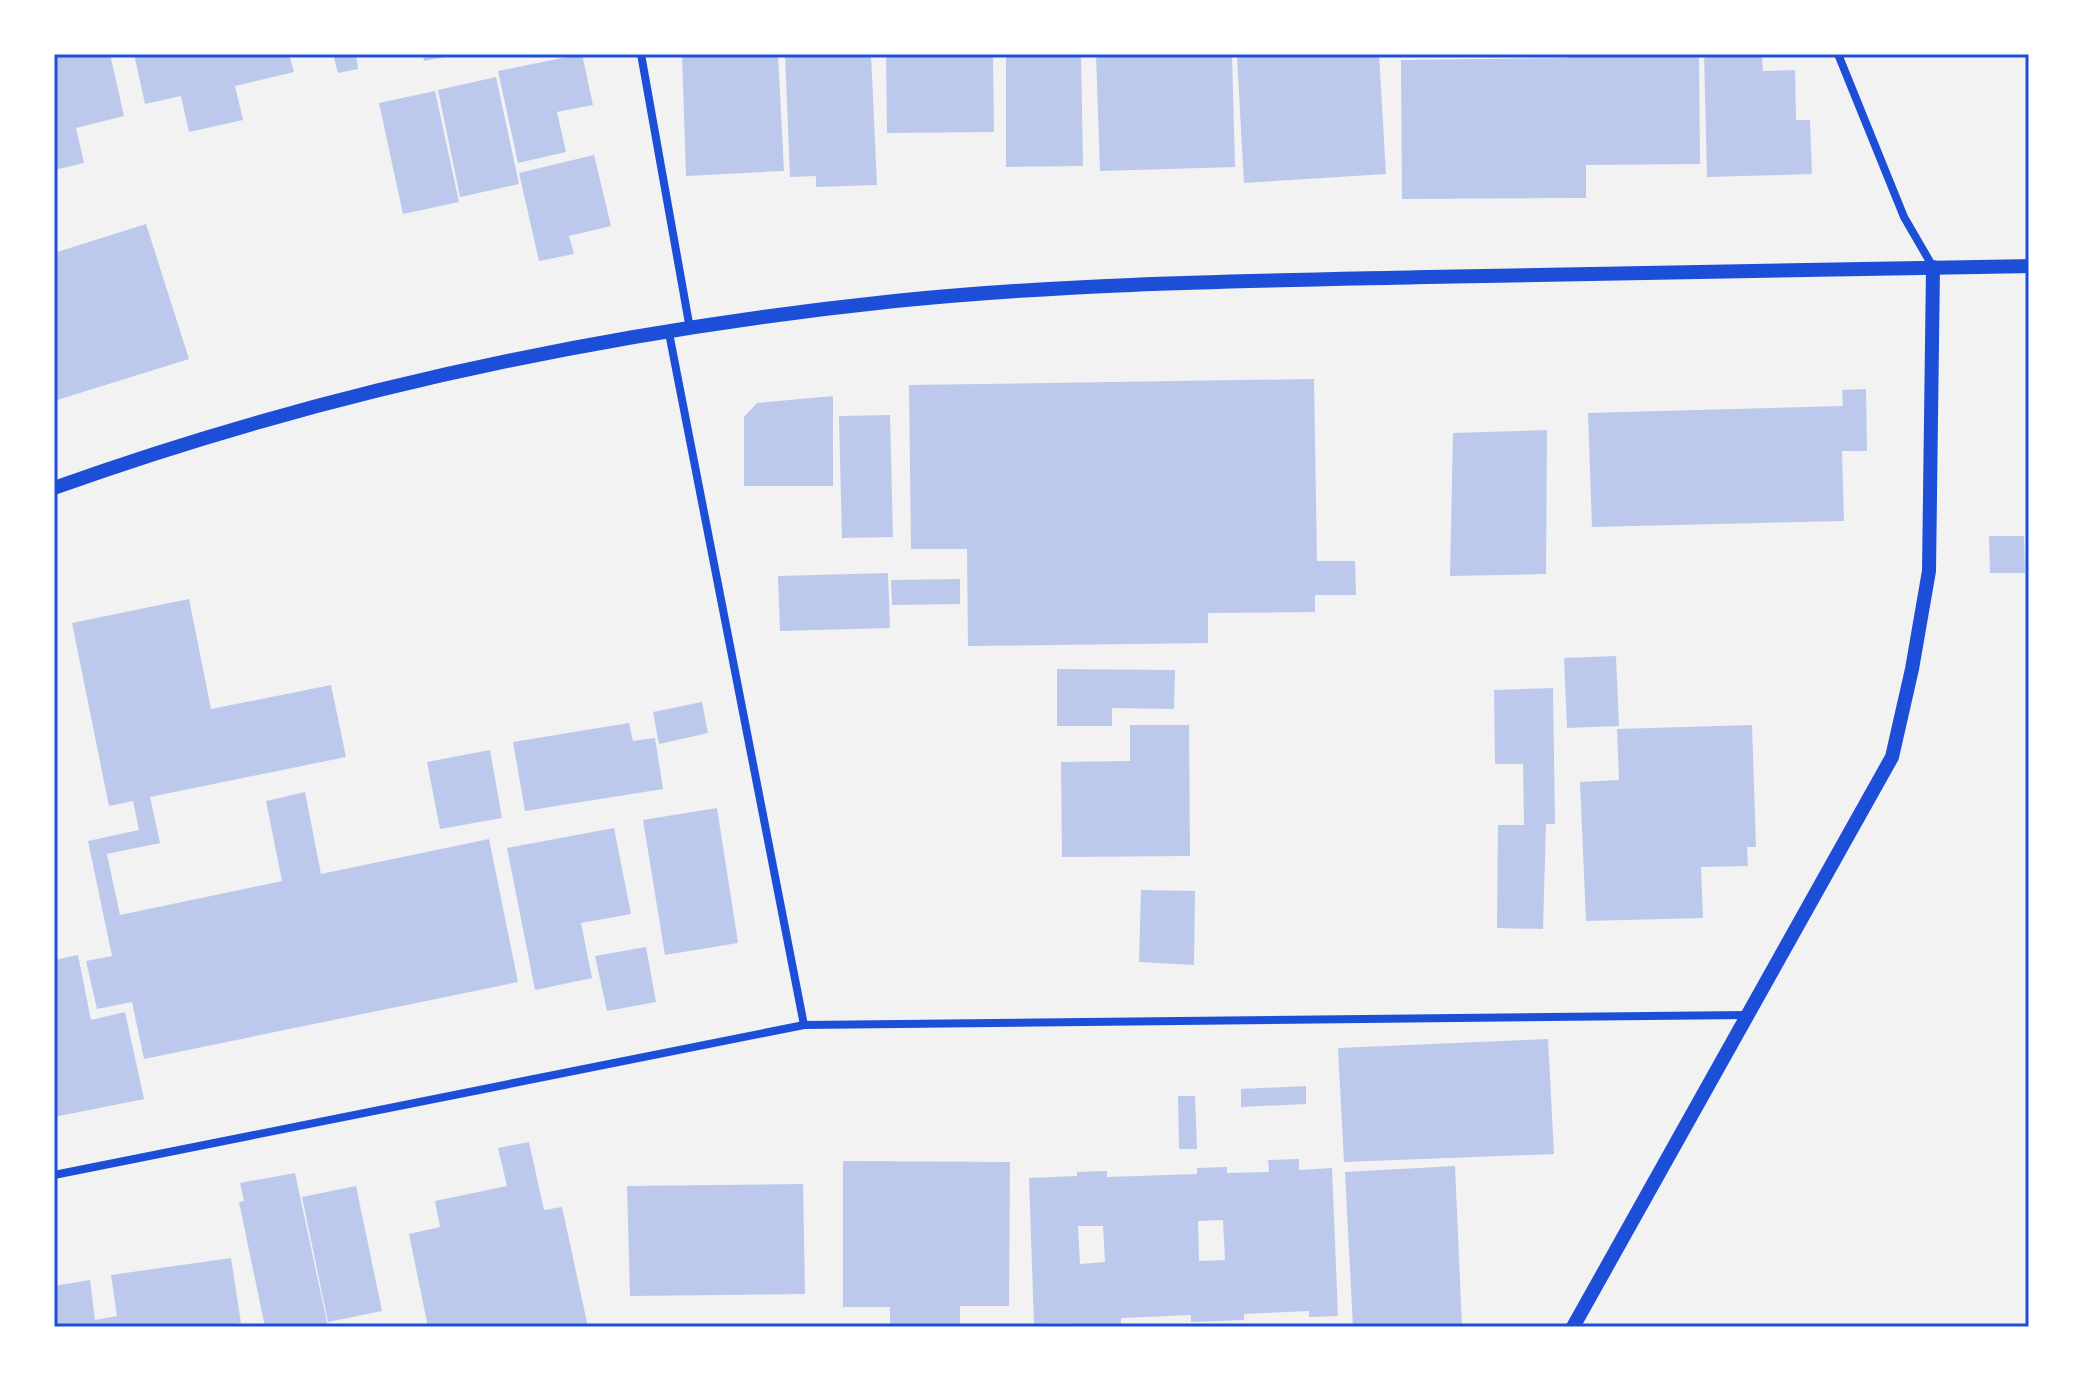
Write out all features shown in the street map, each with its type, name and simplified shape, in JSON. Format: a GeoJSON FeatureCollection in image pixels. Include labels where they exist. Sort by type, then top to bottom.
{"type":"FeatureCollection","features":[{"type":"Feature","properties":{"kind":"street"},"geometry":{"type":"LineString","coordinates":[[641,54],[690,329]]}},
{"type":"Feature","properties":{"kind":"street"},"geometry":{"type":"LineString","coordinates":[[1573,1327],[1892,757],[1912,669],[1929,571],[1933,267],[1904,217],[1838,54]]}},
{"type":"Feature","properties":{"kind":"street"},"geometry":{"type":"LineString","coordinates":[[54,488],[299,410],[503,363],[690,329],[896,301],[1173,282],[2029,266]]}},
{"type":"Feature","properties":{"kind":"street"},"geometry":{"type":"LineString","coordinates":[[669,333],[804,1025]]}},
{"type":"Feature","properties":{"kind":"street"},"geometry":{"type":"LineString","coordinates":[[54,1175],[804,1025],[1747,1015]]}},
{"type":"Feature","properties":{"kind":"building"},"geometry":{"type":"Polygon","coordinates":[[[54,54],[110,54],[124,116],[76,128],[84,163],[54,170],[54,54]]]}},
{"type":"Feature","properties":{"kind":"building"},"geometry":{"type":"Polygon","coordinates":[[[134,54],[289,54],[294,72],[235,86],[243,120],[189,132],[181,96],[145,104],[134,54]]]}},
{"type":"Feature","properties":{"kind":"building"},"geometry":{"type":"Polygon","coordinates":[[[333,54],[356,54],[358,69],[338,73],[333,54]]]}},
{"type":"Feature","properties":{"kind":"building"},"geometry":{"type":"Polygon","coordinates":[[[423,54],[456,54],[456,55],[424,61],[423,54]]]}},
{"type":"Feature","properties":{"kind":"building"},"geometry":{"type":"Polygon","coordinates":[[[582,54],[593,105],[557,112],[566,152],[518,163],[498,71],[582,54]]]}},
{"type":"Feature","properties":{"kind":"building"},"geometry":{"type":"Polygon","coordinates":[[[682,54],[778,54],[784,171],[686,176],[682,54]]]}},
{"type":"Feature","properties":{"kind":"building"},"geometry":{"type":"Polygon","coordinates":[[[785,54],[871,54],[877,185],[816,187],[816,176],[790,177],[785,54]]]}},
{"type":"Feature","properties":{"kind":"building"},"geometry":{"type":"Polygon","coordinates":[[[886,54],[993,54],[994,132],[887,133],[886,54]]]}},
{"type":"Feature","properties":{"kind":"building"},"geometry":{"type":"Polygon","coordinates":[[[1006,54],[1081,54],[1083,166],[1006,167],[1006,54]]]}},
{"type":"Feature","properties":{"kind":"building"},"geometry":{"type":"Polygon","coordinates":[[[1096,54],[1232,54],[1235,167],[1100,171],[1096,54]]]}},
{"type":"Feature","properties":{"kind":"building"},"geometry":{"type":"Polygon","coordinates":[[[1241,54],[1379,54],[1386,174],[1244,183],[1237,57],[1241,54]]]}},
{"type":"Feature","properties":{"kind":"building"},"geometry":{"type":"Polygon","coordinates":[[[1568,54],[1699,54],[1700,164],[1586,165],[1586,198],[1402,199],[1401,60],[1568,58],[1568,54]]]}},
{"type":"Feature","properties":{"kind":"building"},"geometry":{"type":"Polygon","coordinates":[[[1704,54],[1762,54],[1763,71],[1795,70],[1796,120],[1810,120],[1812,174],[1707,177],[1704,54]]]}},
{"type":"Feature","properties":{"kind":"building"},"geometry":{"type":"Polygon","coordinates":[[[496,77],[519,184],[460,197],[438,90],[496,77]]]}},
{"type":"Feature","properties":{"kind":"building"},"geometry":{"type":"Polygon","coordinates":[[[435,91],[459,202],[403,214],[379,103],[435,91]]]}},
{"type":"Feature","properties":{"kind":"building"},"geometry":{"type":"Polygon","coordinates":[[[594,155],[611,226],[569,236],[574,254],[539,261],[519,173],[594,155]]]}},
{"type":"Feature","properties":{"kind":"building"},"geometry":{"type":"Polygon","coordinates":[[[146,224],[189,359],[54,401],[54,253],[146,224]]]}},
{"type":"Feature","properties":{"kind":"building"},"geometry":{"type":"Polygon","coordinates":[[[1314,379],[1317,561],[1355,561],[1356,595],[1315,595],[1315,612],[1208,613],[1208,643],[968,646],[967,549],[911,549],[909,385],[1314,379]]]}},
{"type":"Feature","properties":{"kind":"building"},"geometry":{"type":"Polygon","coordinates":[[[1866,389],[1867,451],[1842,451],[1844,521],[1592,527],[1588,413],[1843,406],[1842,390],[1866,389]]]}},
{"type":"Feature","properties":{"kind":"building"},"geometry":{"type":"Polygon","coordinates":[[[833,396],[833,486],[744,486],[744,417],[757,403],[833,396]]]}},
{"type":"Feature","properties":{"kind":"building"},"geometry":{"type":"Polygon","coordinates":[[[890,415],[893,537],[842,538],[839,416],[890,415]]]}},
{"type":"Feature","properties":{"kind":"building"},"geometry":{"type":"Polygon","coordinates":[[[1547,430],[1546,574],[1450,576],[1453,433],[1547,430]]]}},
{"type":"Feature","properties":{"kind":"building"},"geometry":{"type":"Polygon","coordinates":[[[1989,536],[2024,536],[2025,573],[1990,573],[1989,536]]]}},
{"type":"Feature","properties":{"kind":"building"},"geometry":{"type":"Polygon","coordinates":[[[888,573],[890,628],[780,631],[778,576],[888,573]]]}},
{"type":"Feature","properties":{"kind":"building"},"geometry":{"type":"Polygon","coordinates":[[[960,579],[960,604],[892,605],[891,580],[960,579]]]}},
{"type":"Feature","properties":{"kind":"building"},"geometry":{"type":"Polygon","coordinates":[[[189,599],[211,709],[331,685],[346,757],[150,797],[160,843],[107,854],[120,915],[282,881],[266,801],[305,792],[321,874],[489,839],[518,982],[144,1059],[132,1002],[97,1009],[86,961],[112,956],[88,841],[139,830],[133,801],[109,806],[72,623],[189,599]]]}},
{"type":"Feature","properties":{"kind":"building"},"geometry":{"type":"Polygon","coordinates":[[[1616,656],[1619,726],[1567,728],[1564,658],[1616,656]]]}},
{"type":"Feature","properties":{"kind":"building"},"geometry":{"type":"Polygon","coordinates":[[[1057,669],[1175,670],[1174,709],[1112,708],[1112,726],[1057,726],[1057,669]]]}},
{"type":"Feature","properties":{"kind":"building"},"geometry":{"type":"Polygon","coordinates":[[[1553,688],[1555,824],[1546,824],[1543,929],[1497,928],[1498,825],[1524,825],[1523,764],[1495,764],[1494,690],[1553,688]]]}},
{"type":"Feature","properties":{"kind":"building"},"geometry":{"type":"Polygon","coordinates":[[[702,702],[708,733],[659,744],[653,712],[702,702]]]}},
{"type":"Feature","properties":{"kind":"building"},"geometry":{"type":"Polygon","coordinates":[[[629,723],[633,741],[655,738],[663,789],[525,811],[513,742],[629,723]]]}},
{"type":"Feature","properties":{"kind":"building"},"geometry":{"type":"Polygon","coordinates":[[[1130,725],[1189,725],[1190,856],[1062,857],[1061,762],[1130,761],[1130,725]]]}},
{"type":"Feature","properties":{"kind":"building"},"geometry":{"type":"Polygon","coordinates":[[[1752,725],[1756,847],[1747,847],[1748,866],[1701,867],[1703,918],[1586,921],[1580,782],[1619,780],[1617,729],[1752,725]]]}},
{"type":"Feature","properties":{"kind":"building"},"geometry":{"type":"Polygon","coordinates":[[[490,750],[502,818],[440,829],[427,762],[490,750]]]}},
{"type":"Feature","properties":{"kind":"building"},"geometry":{"type":"Polygon","coordinates":[[[717,808],[738,943],[665,955],[643,820],[717,808]]]}},
{"type":"Feature","properties":{"kind":"building"},"geometry":{"type":"Polygon","coordinates":[[[614,828],[631,914],[581,923],[592,978],[535,990],[507,848],[614,828]]]}},
{"type":"Feature","properties":{"kind":"building"},"geometry":{"type":"Polygon","coordinates":[[[1141,890],[1195,891],[1194,965],[1139,962],[1141,890]]]}},
{"type":"Feature","properties":{"kind":"building"},"geometry":{"type":"Polygon","coordinates":[[[646,947],[656,1002],[607,1011],[595,956],[646,947]]]}},
{"type":"Feature","properties":{"kind":"building"},"geometry":{"type":"Polygon","coordinates":[[[78,955],[91,1020],[125,1012],[144,1099],[54,1117],[54,960],[78,955]]]}},
{"type":"Feature","properties":{"kind":"building"},"geometry":{"type":"Polygon","coordinates":[[[1548,1039],[1554,1154],[1344,1162],[1338,1048],[1548,1039]]]}},
{"type":"Feature","properties":{"kind":"building"},"geometry":{"type":"Polygon","coordinates":[[[1306,1086],[1306,1104],[1241,1107],[1241,1089],[1306,1086]]]}},
{"type":"Feature","properties":{"kind":"building"},"geometry":{"type":"Polygon","coordinates":[[[1178,1096],[1195,1096],[1197,1149],[1179,1149],[1178,1096]]]}},
{"type":"Feature","properties":{"kind":"building"},"geometry":{"type":"Polygon","coordinates":[[[529,1142],[544,1210],[562,1207],[588,1327],[428,1327],[409,1234],[440,1227],[435,1201],[507,1186],[498,1148],[529,1142]]]}},
{"type":"Feature","properties":{"kind":"building"},"geometry":{"type":"Polygon","coordinates":[[[1299,1159],[1299,1170],[1332,1168],[1338,1316],[1309,1317],[1309,1311],[1244,1314],[1244,1320],[1191,1322],[1191,1315],[1121,1318],[1121,1325],[1070,1327],[1070,1323],[1034,1324],[1029,1178],[1107,1171],[1107,1177],[1197,1174],[1197,1168],[1227,1167],[1227,1173],[1269,1172],[1268,1160],[1299,1159]],[[1223,1220],[1198,1221],[1199,1261],[1225,1260],[1223,1220]],[[1078,1226],[1080,1264],[1105,1262],[1103,1226],[1078,1226]]]}},
{"type":"Feature","properties":{"kind":"building"},"geometry":{"type":"Polygon","coordinates":[[[843,1161],[1010,1162],[1009,1306],[960,1306],[960,1327],[890,1327],[890,1307],[843,1307],[843,1161]]]}},
{"type":"Feature","properties":{"kind":"building"},"geometry":{"type":"Polygon","coordinates":[[[1455,1166],[1462,1327],[1353,1327],[1345,1172],[1455,1166]]]}},
{"type":"Feature","properties":{"kind":"building"},"geometry":{"type":"Polygon","coordinates":[[[295,1173],[328,1327],[265,1327],[239,1202],[244,1201],[240,1183],[295,1173]]]}},
{"type":"Feature","properties":{"kind":"building"},"geometry":{"type":"Polygon","coordinates":[[[803,1184],[805,1294],[630,1296],[627,1186],[803,1184]]]}},
{"type":"Feature","properties":{"kind":"building"},"geometry":{"type":"Polygon","coordinates":[[[356,1186],[382,1311],[328,1322],[302,1197],[356,1186]]]}},
{"type":"Feature","properties":{"kind":"building"},"geometry":{"type":"Polygon","coordinates":[[[231,1258],[241,1323],[233,1324],[233,1327],[54,1327],[54,1286],[90,1280],[95,1320],[117,1316],[111,1275],[231,1258]]]}}]}
